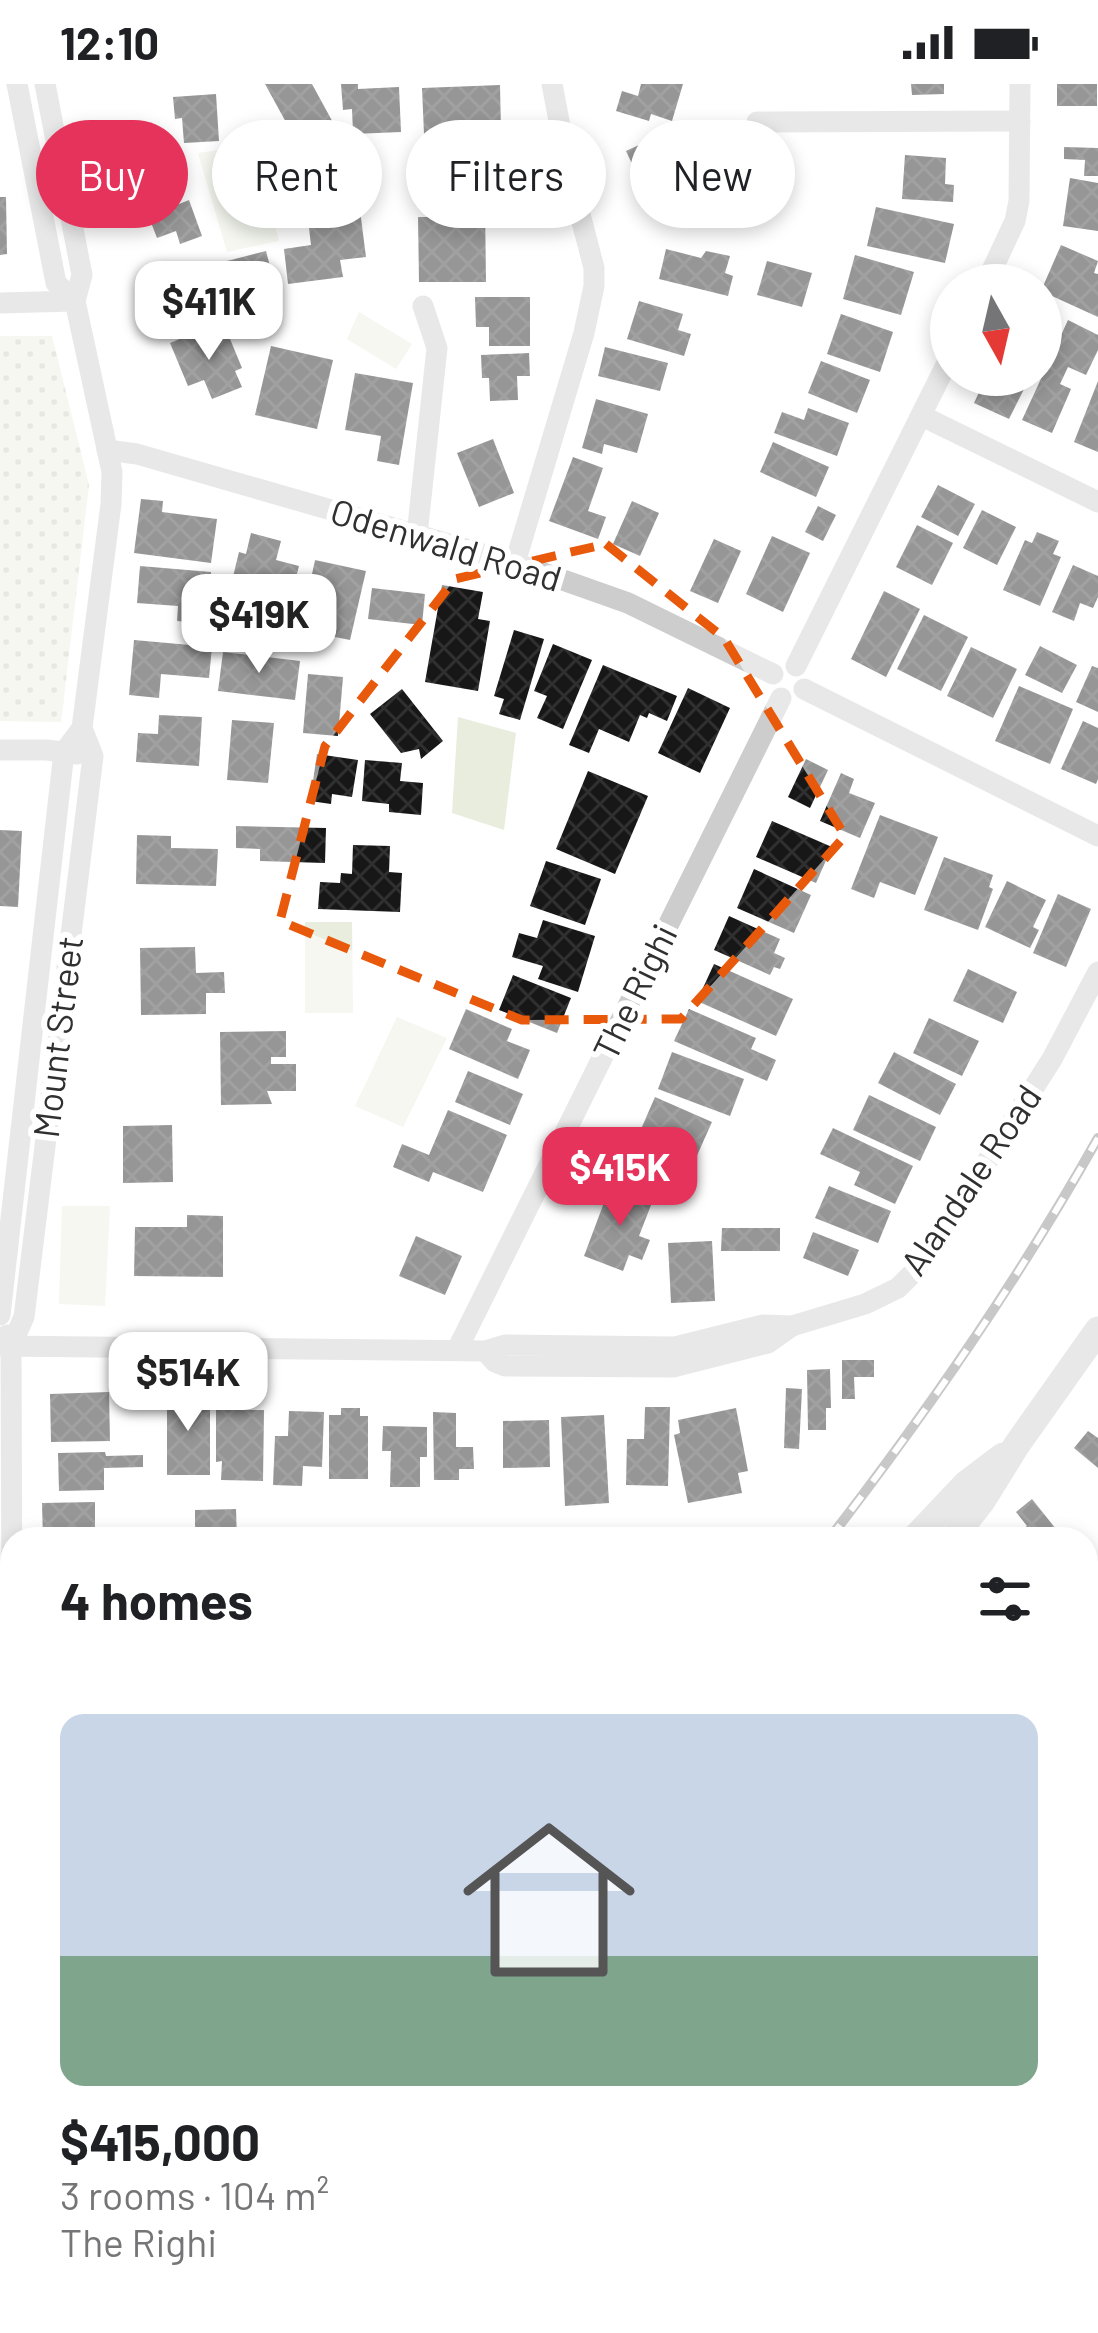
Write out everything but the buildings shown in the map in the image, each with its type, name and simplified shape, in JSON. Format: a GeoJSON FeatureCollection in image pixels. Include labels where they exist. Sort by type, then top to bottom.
{"type":"FeatureCollection","features":[{"type":"Feature","properties":{"kind":"street","name":"Mount Street"},"geometry":{"type":"LineString","coordinates":[[17,84],[56,283],[75,301]]}},
{"type":"Feature","properties":{"kind":"street","name":"Mount Street"},"geometry":{"type":"LineString","coordinates":[[5,1346],[24,1317],[93,756],[82,728],[112,504],[112,472],[75,301],[82,275],[46,84]]}},
{"type":"Feature","properties":{"kind":"street"},"geometry":{"type":"LineString","coordinates":[[515,563],[594,286],[594,268],[552,84]]}},
{"type":"Feature","properties":{"kind":"street"},"geometry":{"type":"LineString","coordinates":[[995,264],[1015,220],[1021,178],[1020,84]]}},
{"type":"Feature","properties":{"kind":"street"},"geometry":{"type":"LineString","coordinates":[[795,122],[1020,121]]}},
{"type":"Feature","properties":{"kind":"street"},"geometry":{"type":"LineString","coordinates":[[0,303],[75,301]]}},
{"type":"Feature","properties":{"kind":"street"},"geometry":{"type":"LineString","coordinates":[[417,535],[437,348],[423,306]]}},
{"type":"Feature","properties":{"kind":"street"},"geometry":{"type":"LineString","coordinates":[[796,667],[932,396]]}},
{"type":"Feature","properties":{"kind":"street"},"geometry":{"type":"LineString","coordinates":[[922,416],[1098,502]]}},
{"type":"Feature","properties":{"kind":"street","name":"Odenwald Road"},"geometry":{"type":"LineString","coordinates":[[107,450],[137,454],[515,563],[628,603],[773,674]]}},
{"type":"Feature","properties":{"kind":"street"},"geometry":{"type":"LineString","coordinates":[[783,665],[796,667],[805,676],[804,689],[794,698],[781,698],[772,687],[773,674],[783,665]]}},
{"type":"Feature","properties":{"kind":"street"},"geometry":{"type":"LineString","coordinates":[[804,689],[1098,836]]}},
{"type":"Feature","properties":{"kind":"street","name":"The Righi"},"geometry":{"type":"LineString","coordinates":[[458,1350],[781,698]]}},
{"type":"Feature","properties":{"kind":"street","name":"Mount Street"},"geometry":{"type":"LineString","coordinates":[[9,1527],[5,1346],[0,1316],[64,752],[82,728]]}},
{"type":"Feature","properties":{"kind":"street"},"geometry":{"type":"LineString","coordinates":[[0,750],[93,756]]}},
{"type":"Feature","properties":{"kind":"street","name":"Alandale Road"},"geometry":{"type":"LineString","coordinates":[[5,1346],[458,1350],[485,1351],[505,1366],[674,1367],[768,1343],[792,1326],[866,1304],[898,1288],[914,1272],[1052,1059],[1098,973]]}},
{"type":"Feature","properties":{"kind":"street"},"geometry":{"type":"LineString","coordinates":[[961,1527],[1098,1330]]}},
{"type":"Feature","properties":{"kind":"street"},"geometry":{"type":"LineString","coordinates":[[925,1527],[966,1484],[1016,1446]]}},
{"type":"Feature","properties":{"kind":"highlighted area"},"geometry":{"type":"Polygon","coordinates":[[[606,544],[724,638],[845,836],[681,1019],[522,1020],[280,921],[325,746],[455,579],[606,544]]]}},
{"type":"Feature","properties":{"kind":"shaded area"},"geometry":{"type":"Polygon","coordinates":[[[212,151],[212,201],[198,153],[212,151]]]}},
{"type":"Feature","properties":{"kind":"shaded area"},"geometry":{"type":"Polygon","coordinates":[[[220,228],[275,228],[279,241],[227,252],[220,228]]]}},
{"type":"Feature","properties":{"kind":"shaded area"},"geometry":{"type":"Polygon","coordinates":[[[359,312],[412,344],[396,369],[347,339],[359,312]]]}},
{"type":"Feature","properties":{"kind":"shaded area"},"geometry":{"type":"Polygon","coordinates":[[[0,336],[52,336],[89,485],[61,722],[0,721],[0,336]]]}},
{"type":"Feature","properties":{"kind":"shaded area"},"geometry":{"type":"Polygon","coordinates":[[[458,717],[516,733],[504,830],[452,813],[458,717]]]}},
{"type":"Feature","properties":{"kind":"shaded area"},"geometry":{"type":"Polygon","coordinates":[[[305,922],[352,922],[353,1013],[305,1013],[305,922]]]}},
{"type":"Feature","properties":{"kind":"shaded area"},"geometry":{"type":"Polygon","coordinates":[[[397,1017],[447,1038],[403,1127],[355,1106],[397,1017]]]}},
{"type":"Feature","properties":{"kind":"shaded area"},"geometry":{"type":"Polygon","coordinates":[[[62,1206],[110,1206],[105,1306],[59,1304],[62,1206]]]}},
{"type":"Feature","properties":{"kind":"railway"},"geometry":{"type":"LineString","coordinates":[[838,1527],[971,1343],[1098,1138]]}}]}
